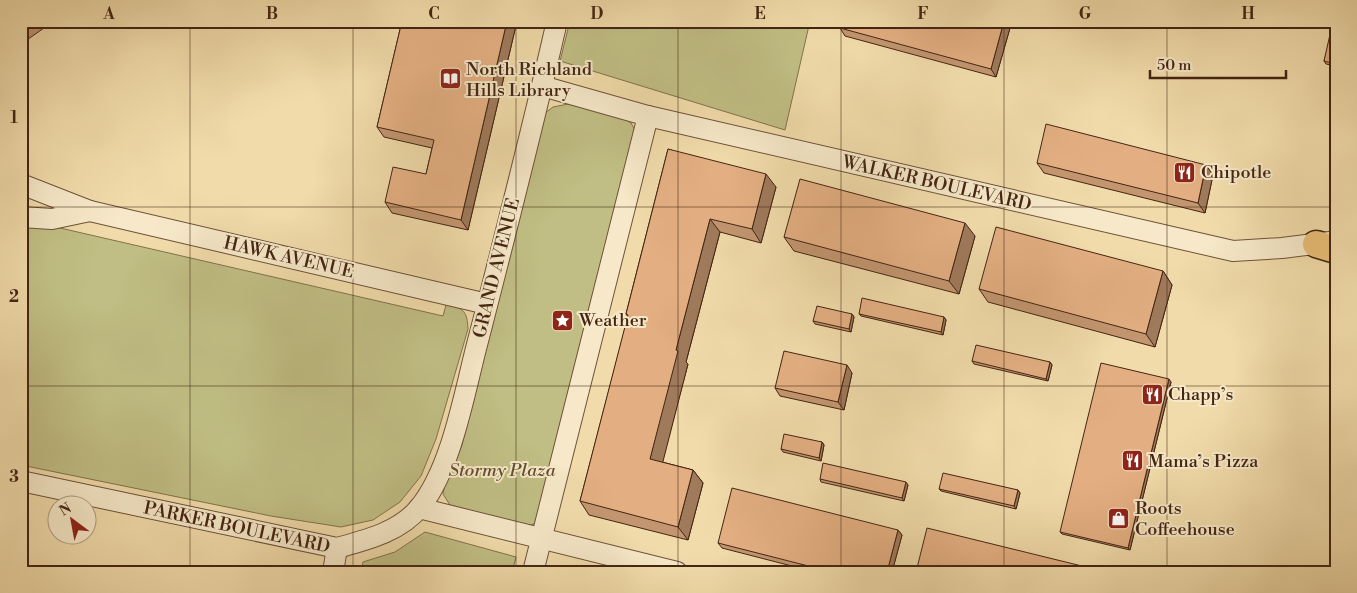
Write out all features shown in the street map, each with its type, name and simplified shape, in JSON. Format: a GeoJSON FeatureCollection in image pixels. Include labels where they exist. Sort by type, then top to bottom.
{"type":"FeatureCollection","features":[{"type":"Feature","properties":{"kind":"street","name":"GRAND AVENUE"},"geometry":{"type":"LineString","coordinates":[[420,508],[438,479],[451,442],[557,21]]}},
{"type":"Feature","properties":{"kind":"street","name":"WALKER BOULEVARD"},"geometry":{"type":"LineString","coordinates":[[542,86],[648,116],[1233,251],[1329,245]]}},
{"type":"Feature","properties":{"kind":"street"},"geometry":{"type":"LineString","coordinates":[[533,572],[648,116]]}},
{"type":"Feature","properties":{"kind":"street","name":"HAWK AVENUE"},"geometry":{"type":"LineString","coordinates":[[21,184],[90,211],[487,304]]}},
{"type":"Feature","properties":{"kind":"street","name":"HAWK AVENUE"},"geometry":{"type":"LineString","coordinates":[[21,217],[52,219],[90,211]]}},
{"type":"Feature","properties":{"kind":"street","name":"PARKER BOULEVARD"},"geometry":{"type":"LineString","coordinates":[[21,482],[337,548],[376,538],[401,524],[420,508]]}},
{"type":"Feature","properties":{"kind":"street"},"geometry":{"type":"LineString","coordinates":[[420,508],[677,572]]}},
{"type":"Feature","properties":{"kind":"street"},"geometry":{"type":"LineString","coordinates":[[333,572],[337,548]]}},
{"type":"Feature","properties":{"kind":"green space"},"geometry":{"type":"Polygon","coordinates":[[[570,21],[810,21],[785,130],[560,61],[570,21]]]}},
{"type":"Feature","properties":{"kind":"green space","name":"Stormy Plaza"},"geometry":{"type":"Polygon","coordinates":[[[568,104],[624,118],[631,123],[635,130],[539,520],[534,524],[526,526],[450,505],[443,494],[445,483],[462,445],[545,113],[553,107],[568,104]]]}},
{"type":"Feature","properties":{"kind":"green space"},"geometry":{"type":"Polygon","coordinates":[[[21,219],[443,316],[446,305],[461,309],[467,318],[468,329],[436,439],[421,476],[400,502],[373,520],[341,527],[271,516],[21,465],[21,219]]]}},
{"type":"Feature","properties":{"kind":"green space"},"geometry":{"type":"Polygon","coordinates":[[[425,532],[516,557],[512,572],[361,572],[363,562],[395,552],[425,532]]]}},
{"type":"Feature","properties":{"kind":"building"},"geometry":{"type":"Polygon","coordinates":[[[21,21],[32,21],[21,29],[21,21]]]}},
{"type":"Feature","properties":{"kind":"building","name":"North Richland Hills Library"},"geometry":{"type":"Polygon","coordinates":[[[402,21],[507,21],[461,220],[385,202],[393,167],[426,174],[434,140],[377,127],[402,21]]]}},
{"type":"Feature","properties":{"kind":"building"},"geometry":{"type":"Polygon","coordinates":[[[841,21],[1004,21],[991,69],[840,28],[841,21]]]}},
{"type":"Feature","properties":{"kind":"building"},"geometry":{"type":"Polygon","coordinates":[[[1333,21],[1336,21],[1336,64],[1324,61],[1333,21]]]}},
{"type":"Feature","properties":{"kind":"building"},"geometry":{"type":"Polygon","coordinates":[[[1046,124],[1206,165],[1198,203],[1037,163],[1046,124]]]}},
{"type":"Feature","properties":{"kind":"building"},"geometry":{"type":"Polygon","coordinates":[[[668,149],[766,174],[752,229],[710,219],[676,350],[678,351],[650,459],[693,470],[678,527],[580,501],[668,149]]]}},
{"type":"Feature","properties":{"kind":"building"},"geometry":{"type":"Polygon","coordinates":[[[800,179],[965,223],[949,281],[784,237],[800,179]]]}},
{"type":"Feature","properties":{"kind":"building"},"geometry":{"type":"Polygon","coordinates":[[[996,227],[1163,271],[1146,334],[979,289],[996,227]]]}},
{"type":"Feature","properties":{"kind":"building"},"geometry":{"type":"Polygon","coordinates":[[[862,298],[944,317],[941,332],[859,314],[862,298]]]}},
{"type":"Feature","properties":{"kind":"building"},"geometry":{"type":"Polygon","coordinates":[[[817,306],[852,314],[849,329],[813,321],[817,306]]]}},
{"type":"Feature","properties":{"kind":"building"},"geometry":{"type":"Polygon","coordinates":[[[976,345],[1050,362],[1046,379],[972,361],[976,345]]]}},
{"type":"Feature","properties":{"kind":"building"},"geometry":{"type":"Polygon","coordinates":[[[784,351],[847,365],[838,402],[775,388],[784,351]]]}},
{"type":"Feature","properties":{"kind":"building"},"geometry":{"type":"Polygon","coordinates":[[[1101,363],[1169,379],[1128,548],[1060,532],[1101,363]]]}},
{"type":"Feature","properties":{"kind":"building"},"geometry":{"type":"Polygon","coordinates":[[[784,434],[822,442],[819,458],[781,449],[784,434]]]}},
{"type":"Feature","properties":{"kind":"building"},"geometry":{"type":"Polygon","coordinates":[[[823,463],[906,482],[902,498],[820,479],[823,463]]]}},
{"type":"Feature","properties":{"kind":"building"},"geometry":{"type":"Polygon","coordinates":[[[943,473],[1018,490],[1014,506],[939,489],[943,473]]]}},
{"type":"Feature","properties":{"kind":"building"},"geometry":{"type":"Polygon","coordinates":[[[732,488],[898,530],[887,572],[832,572],[718,543],[732,488]]]}},
{"type":"Feature","properties":{"kind":"building"},"geometry":{"type":"Polygon","coordinates":[[[927,528],[1094,569],[1094,572],[916,572],[927,528]]]}},
{"type":"Feature","properties":{"kind":"place","name":"North Richland Hills Library"},"geometry":{"type":"Point","coordinates":[450,79]}},
{"type":"Feature","properties":{"kind":"place","name":"Chipotle"},"geometry":{"type":"Point","coordinates":[1185,172]}},
{"type":"Feature","properties":{"kind":"place","name":"Weather"},"geometry":{"type":"Point","coordinates":[563,320]}},
{"type":"Feature","properties":{"kind":"place","name":"Chapp’s"},"geometry":{"type":"Point","coordinates":[1152,394]}},
{"type":"Feature","properties":{"kind":"place","name":"Mama’s Pizza"},"geometry":{"type":"Point","coordinates":[1132,461]}},
{"type":"Feature","properties":{"kind":"place","name":"Roots Coffeehouse"},"geometry":{"type":"Point","coordinates":[1119,518]}}]}
